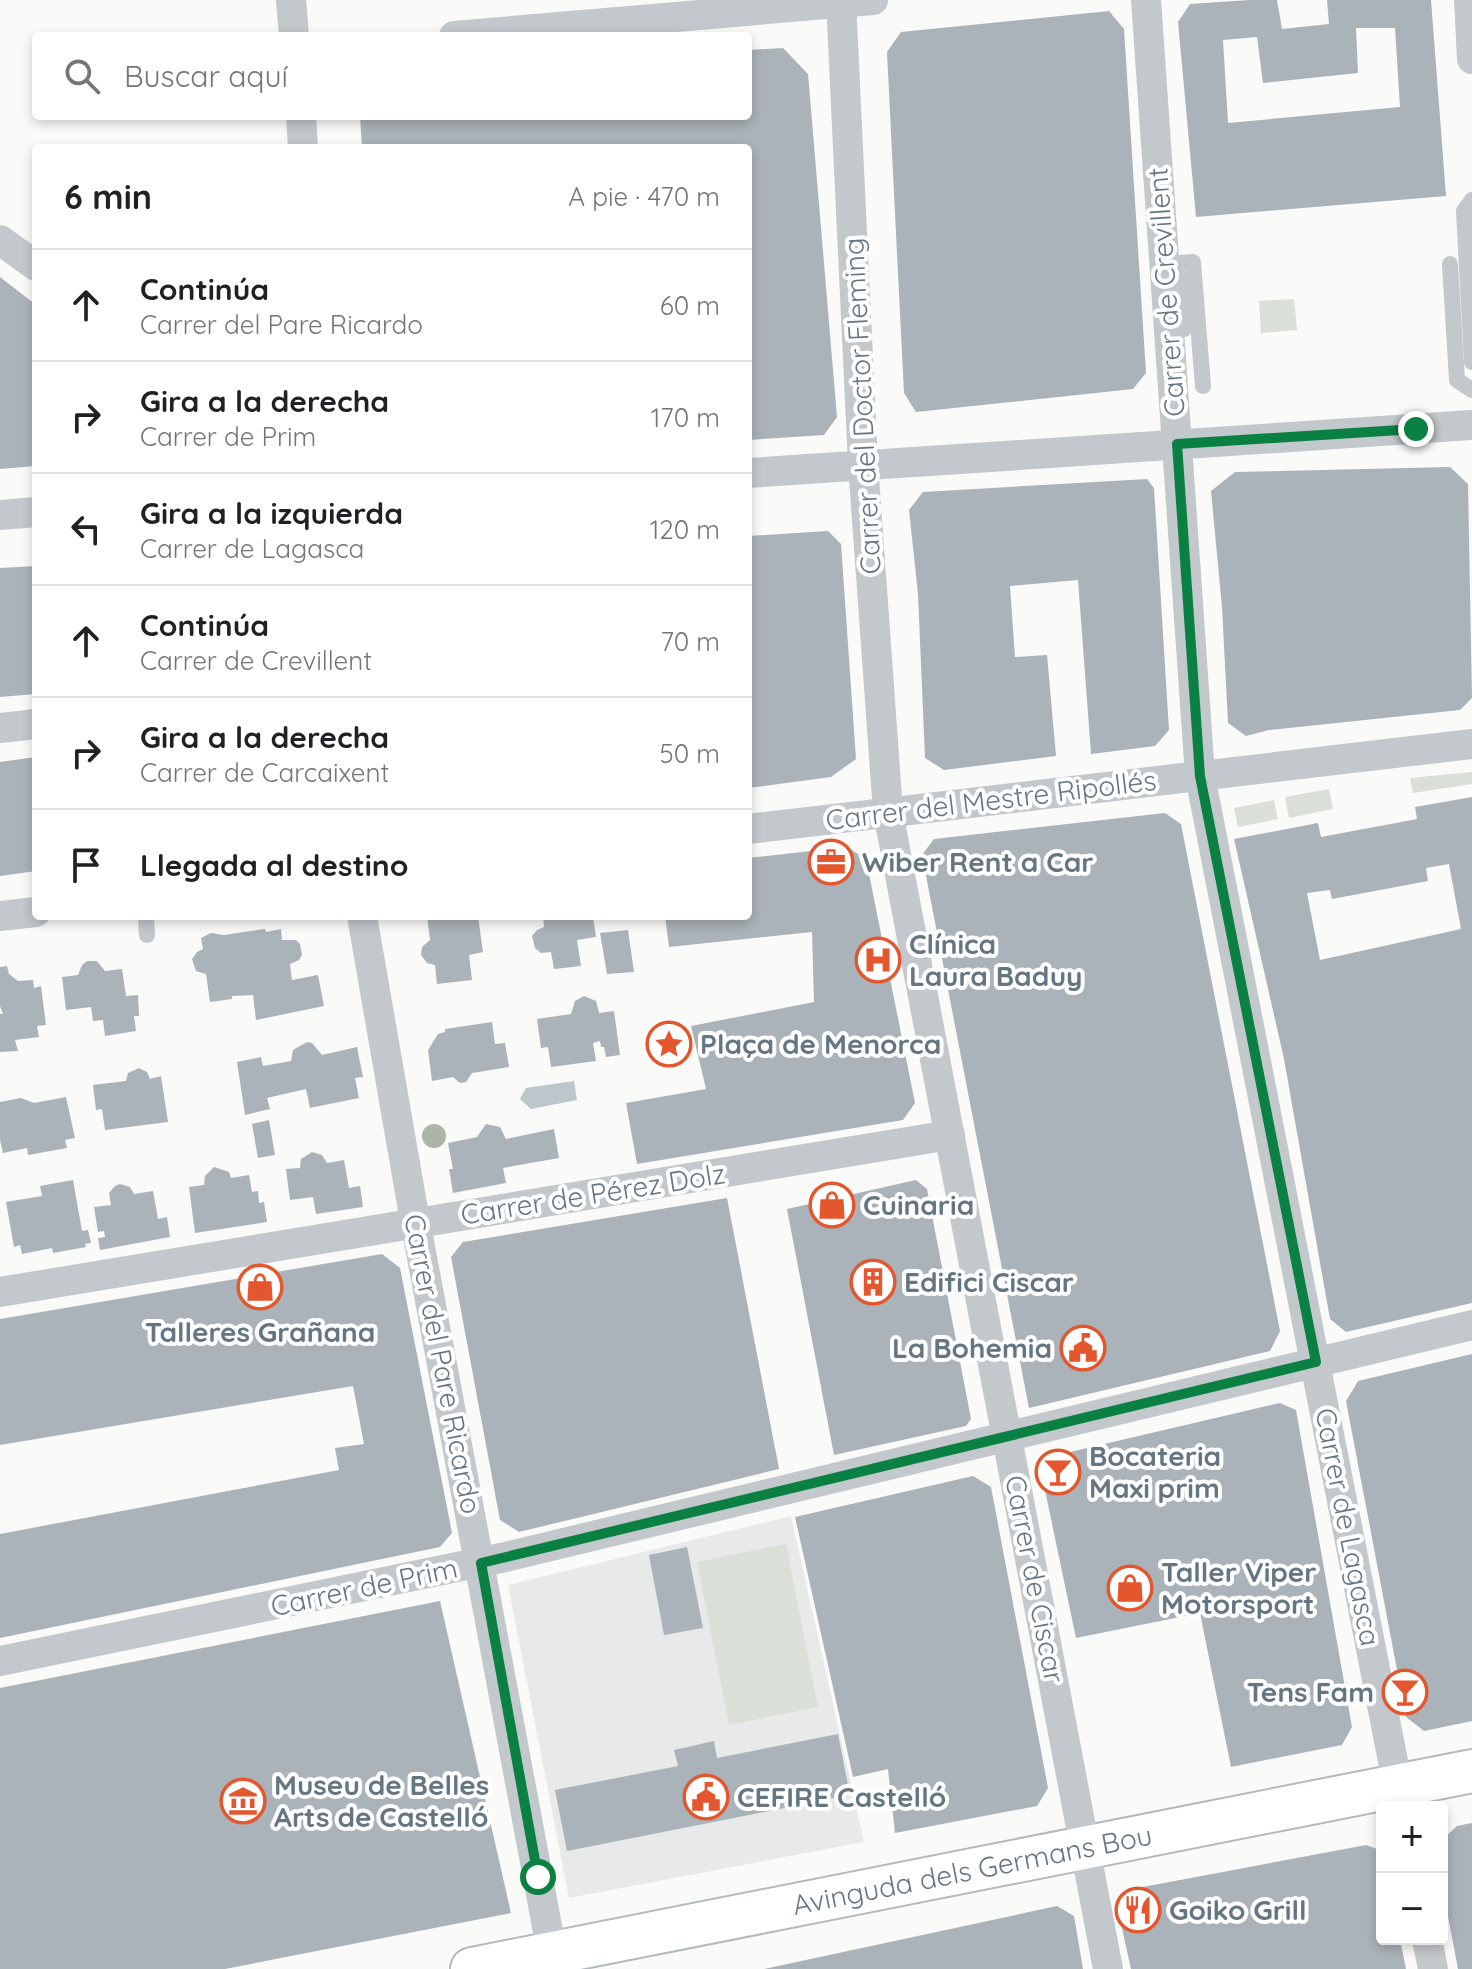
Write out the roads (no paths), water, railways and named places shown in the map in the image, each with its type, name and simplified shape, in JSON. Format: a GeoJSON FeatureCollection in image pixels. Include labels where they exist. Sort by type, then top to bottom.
{"type":"FeatureCollection","features":[{"type":"Feature","properties":{"kind":"street"},"geometry":{"type":"LineString","coordinates":[[291,0],[294,32]]}},
{"type":"Feature","properties":{"kind":"street"},"geometry":{"type":"LineString","coordinates":[[498,32],[873,0]]}},
{"type":"Feature","properties":{"kind":"street","name":"Carrer de Crevillent"},"geometry":{"type":"LineString","coordinates":[[1146,0],[1173,271],[1177,444],[1200,776]]}},
{"type":"Feature","properties":{"kind":"street"},"geometry":{"type":"LineString","coordinates":[[1469,0],[1472,59]]}},
{"type":"Feature","properties":{"kind":"street","name":"Carrer del Doctor Fleming"},"geometry":{"type":"LineString","coordinates":[[841,1],[863,464],[888,812]]}},
{"type":"Feature","properties":{"kind":"street"},"geometry":{"type":"LineString","coordinates":[[301,120],[303,144]]}},
{"type":"Feature","properties":{"kind":"street"},"geometry":{"type":"LineString","coordinates":[[0,240],[32,263]]}},
{"type":"Feature","properties":{"kind":"street"},"geometry":{"type":"LineString","coordinates":[[752,473],[1472,425]]}},
{"type":"Feature","properties":{"kind":"street"},"geometry":{"type":"LineString","coordinates":[[0,515],[32,512]]}},
{"type":"Feature","properties":{"kind":"street"},"geometry":{"type":"LineString","coordinates":[[0,728],[32,724]]}},
{"type":"Feature","properties":{"kind":"street","name":"Carrer del Mestre Ripollés"},"geometry":{"type":"LineString","coordinates":[[752,829],[1472,744]]}},
{"type":"Feature","properties":{"kind":"street","name":"Carrer de Lagasca"},"geometry":{"type":"LineString","coordinates":[[1200,776],[1400,1795]]}},
{"type":"Feature","properties":{"kind":"street","name":"Carrer de Ciscar"},"geometry":{"type":"LineString","coordinates":[[888,812],[1108,1969]]}},
{"type":"Feature","properties":{"kind":"street"},"geometry":{"type":"LineString","coordinates":[[0,916],[32,912]]}},
{"type":"Feature","properties":{"kind":"street","name":"Carrer del Pare Ricardo"},"geometry":{"type":"LineString","coordinates":[[363,920],[554,1961]]}},
{"type":"Feature","properties":{"kind":"street","name":"Carrer de Pérez Dolz"},"geometry":{"type":"LineString","coordinates":[[0,1292],[950,1135]]}},
{"type":"Feature","properties":{"kind":"street","name":"Carrer de Prim"},"geometry":{"type":"LineString","coordinates":[[0,1661],[481,1563],[1472,1325]]}},
{"type":"Feature","properties":{"kind":"street","name":"Avinguda dels Germans Bou"},"geometry":{"type":"LineString","coordinates":[[472,1969],[554,1961],[1085,1847],[1400,1795],[1472,1771]]}},
{"type":"Feature","properties":{"kind":"street"},"geometry":{"type":"LineString","coordinates":[[1428,1945],[1433,1969]]}},
{"type":"Feature","properties":{"kind":"lane"},"geometry":{"type":"LineString","coordinates":[[1472,200],[1464,211],[1472,362]]}},
{"type":"Feature","properties":{"kind":"lane"},"geometry":{"type":"LineString","coordinates":[[1173,271],[1193,262],[1203,386]]}},
{"type":"Feature","properties":{"kind":"lane"},"geometry":{"type":"LineString","coordinates":[[1450,264],[1457,380],[1472,390]]}},
{"type":"Feature","properties":{"kind":"lane"},"geometry":{"type":"LineString","coordinates":[[146,920],[147,935]]}},
{"type":"Feature","properties":{"kind":"place","name":"Wiber Rent a Car"},"geometry":{"type":"Point","coordinates":[831,862]}},
{"type":"Feature","properties":{"kind":"place","name":"Clínica Laura Baduy"},"geometry":{"type":"Point","coordinates":[878,960]}},
{"type":"Feature","properties":{"kind":"place","name":"Plaça de Menorca"},"geometry":{"type":"Point","coordinates":[669,1044]}},
{"type":"Feature","properties":{"kind":"place","name":"Cuinaria"},"geometry":{"type":"Point","coordinates":[832,1205]}},
{"type":"Feature","properties":{"kind":"place","name":"Edifici Ciscar"},"geometry":{"type":"Point","coordinates":[873,1282]}},
{"type":"Feature","properties":{"kind":"place","name":"Talleres Grañana"},"geometry":{"type":"Point","coordinates":[260,1287]}},
{"type":"Feature","properties":{"kind":"place","name":"La Bohemia"},"geometry":{"type":"Point","coordinates":[1083,1348]}},
{"type":"Feature","properties":{"kind":"place","name":"Bocateria Maxi prim"},"geometry":{"type":"Point","coordinates":[1058,1472]}},
{"type":"Feature","properties":{"kind":"place","name":"Taller Viper Motorsport"},"geometry":{"type":"Point","coordinates":[1130,1588]}},
{"type":"Feature","properties":{"kind":"place","name":"Tens Fam"},"geometry":{"type":"Point","coordinates":[1405,1692]}},
{"type":"Feature","properties":{"kind":"place","name":"CEFIRE Castelló"},"geometry":{"type":"Point","coordinates":[706,1797]}},
{"type":"Feature","properties":{"kind":"place","name":"Museu de Belles Arts de Castelló"},"geometry":{"type":"Point","coordinates":[243,1801]}},
{"type":"Feature","properties":{"kind":"place","name":"Goiko Grill"},"geometry":{"type":"Point","coordinates":[1138,1910]}}]}
